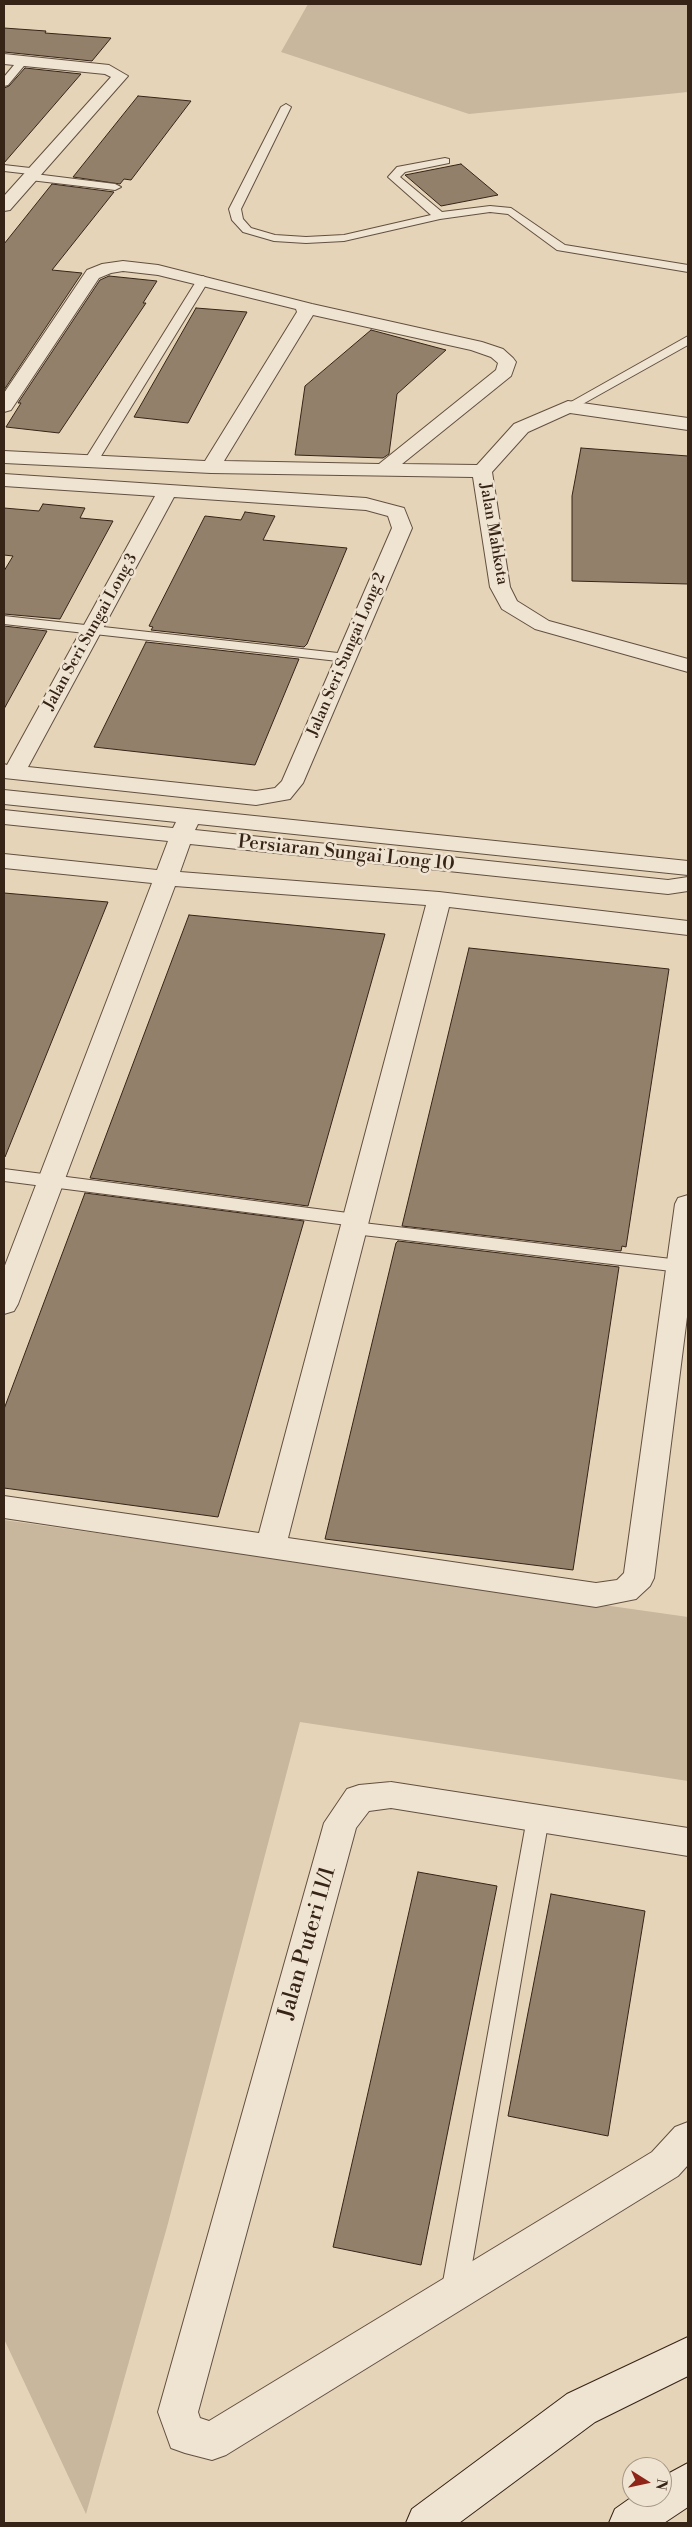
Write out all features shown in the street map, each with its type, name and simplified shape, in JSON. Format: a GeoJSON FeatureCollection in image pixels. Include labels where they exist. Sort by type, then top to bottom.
{"type":"FeatureCollection","features":[{"type":"Feature","properties":{"kind":"street"},"geometry":{"type":"LineString","coordinates":[[4,59],[108,70],[120,76],[4,206]]}},
{"type":"Feature","properties":{"kind":"street"},"geometry":{"type":"LineString","coordinates":[[4,406],[93,274],[108,268],[123,266],[158,270],[203,280],[302,305],[306,308],[476,346],[498,353],[507,362],[505,372],[383,470]]}},
{"type":"Feature","properties":{"kind":"street"},"geometry":{"type":"LineString","coordinates":[[211,466],[306,308]]}},
{"type":"Feature","properties":{"kind":"street"},"geometry":{"type":"LineString","coordinates":[[568,407],[688,424]]}},
{"type":"Feature","properties":{"kind":"street","name":"Jalan Mahkota"},"geometry":{"type":"LineString","coordinates":[[568,407],[521,428],[482,471],[500,588],[510,605],[542,625],[688,666]]}},
{"type":"Feature","properties":{"kind":"street"},"geometry":{"type":"LineString","coordinates":[[4,457],[211,466],[482,471]]}},
{"type":"Feature","properties":{"kind":"street"},"geometry":{"type":"LineString","coordinates":[[4,480],[168,492]]}},
{"type":"Feature","properties":{"kind":"street","name":"Jalan Seri Sungai Long 2"},"geometry":{"type":"LineString","coordinates":[[9,772],[256,798],[282,794],[292,783],[402,528],[397,512],[366,504],[168,492]]}},
{"type":"Feature","properties":{"kind":"street","name":"Jalan Seri Sungai Long 3"},"geometry":{"type":"LineString","coordinates":[[9,772],[92,630],[168,492]]}},
{"type":"Feature","properties":{"kind":"street","name":"Persiaran Sungai Long 10"},"geometry":{"type":"LineString","coordinates":[[4,797],[185,828],[668,886],[688,884]]}},
{"type":"Feature","properties":{"kind":"street","name":"Persiaran Sungai Long 10"},"geometry":{"type":"LineString","coordinates":[[4,817],[185,828],[688,868]]}},
{"type":"Feature","properties":{"kind":"street"},"geometry":{"type":"LineString","coordinates":[[4,1304],[168,878],[185,828]]}},
{"type":"Feature","properties":{"kind":"street"},"geometry":{"type":"LineString","coordinates":[[4,861],[168,878],[440,899],[688,928]]}},
{"type":"Feature","properties":{"kind":"street"},"geometry":{"type":"LineString","coordinates":[[271,1546],[440,899]]}},
{"type":"Feature","properties":{"kind":"street"},"geometry":{"type":"LineString","coordinates":[[4,1507],[596,1595],[625,1591],[639,1578],[688,1204]]}},
{"type":"Feature","properties":{"kind":"street","name":"Jalan Puteri 11/1"},"geometry":{"type":"LineString","coordinates":[[454,2293],[212,2441],[185,2434],[178,2412],[341,1823],[359,1799],[391,1795],[688,1842]]}},
{"type":"Feature","properties":{"kind":"street"},"geometry":{"type":"LineString","coordinates":[[454,2293],[666,2164],[688,2139]]}},
{"type":"Feature","properties":{"kind":"street"},"geometry":{"type":"LineString","coordinates":[[426,2523],[580,2408],[688,2356]]}},
{"type":"Feature","properties":{"kind":"street"},"geometry":{"type":"LineString","coordinates":[[629,2523],[688,2483]]}},
{"type":"Feature","properties":{"kind":"lane"},"geometry":{"type":"LineString","coordinates":[[4,83],[23,61]]}},
{"type":"Feature","properties":{"kind":"lane"},"geometry":{"type":"LineString","coordinates":[[286,107],[236,209],[238,220],[247,230],[274,238],[306,240],[344,238],[440,216],[490,209],[512,210],[561,248],[688,270]]}},
{"type":"Feature","properties":{"kind":"lane"},"geometry":{"type":"LineString","coordinates":[[440,216],[394,178],[402,169],[445,161]]}},
{"type":"Feature","properties":{"kind":"lane"},"geometry":{"type":"LineString","coordinates":[[4,168],[115,187]]}},
{"type":"Feature","properties":{"kind":"lane"},"geometry":{"type":"LineString","coordinates":[[91,460],[203,280]]}},
{"type":"Feature","properties":{"kind":"lane"},"geometry":{"type":"LineString","coordinates":[[568,407],[688,340]]}},
{"type":"Feature","properties":{"kind":"lane"},"geometry":{"type":"LineString","coordinates":[[4,620],[347,658]]}},
{"type":"Feature","properties":{"kind":"lane"},"geometry":{"type":"LineString","coordinates":[[4,1175],[355,1224],[680,1266]]}},
{"type":"Feature","properties":{"kind":"lane"},"geometry":{"type":"LineString","coordinates":[[454,2293],[538,1818]]}},
{"type":"Feature","properties":{"kind":"shaded area"},"geometry":{"type":"Polygon","coordinates":[[[308,4],[688,4],[688,92],[469,114],[281,52],[308,4]]]}},
{"type":"Feature","properties":{"kind":"shaded area"},"geometry":{"type":"Polygon","coordinates":[[[4,1520],[688,1617],[688,1781],[300,1722],[167,2227],[86,2514],[4,2339],[4,1520]]]}},
{"type":"Feature","properties":{"kind":"building"},"geometry":{"type":"Polygon","coordinates":[[[4,28],[111,38],[92,61],[4,52],[4,28]]]}},
{"type":"Feature","properties":{"kind":"building"},"geometry":{"type":"Polygon","coordinates":[[[25,68],[81,74],[4,163],[4,88],[9,86],[25,68]]]}},
{"type":"Feature","properties":{"kind":"building"},"geometry":{"type":"Polygon","coordinates":[[[138,96],[191,101],[131,180],[124,179],[120,184],[73,177],[138,96]]]}},
{"type":"Feature","properties":{"kind":"building"},"geometry":{"type":"Polygon","coordinates":[[[461,164],[498,195],[441,206],[405,175],[461,164]]]}},
{"type":"Feature","properties":{"kind":"building"},"geometry":{"type":"Polygon","coordinates":[[[52,184],[114,192],[52,270],[82,273],[4,390],[4,244],[52,184]]]}},
{"type":"Feature","properties":{"kind":"building"},"geometry":{"type":"Polygon","coordinates":[[[109,276],[157,281],[143,303],[146,303],[59,433],[6,427],[21,403],[18,403],[100,280],[109,276]]]}},
{"type":"Feature","properties":{"kind":"building"},"geometry":{"type":"Polygon","coordinates":[[[196,308],[247,312],[188,423],[134,417],[196,308]]]}},
{"type":"Feature","properties":{"kind":"building"},"geometry":{"type":"Polygon","coordinates":[[[371,330],[446,350],[397,394],[389,454],[383,458],[295,455],[305,386],[371,330]]]}},
{"type":"Feature","properties":{"kind":"building"},"geometry":{"type":"Polygon","coordinates":[[[581,448],[688,456],[688,584],[572,581],[572,496],[581,448]]]}},
{"type":"Feature","properties":{"kind":"building"},"geometry":{"type":"Polygon","coordinates":[[[43,504],[85,508],[80,518],[113,521],[60,619],[4,614],[4,571],[13,556],[4,555],[4,508],[39,511],[43,504]]]}},
{"type":"Feature","properties":{"kind":"building"},"geometry":{"type":"Polygon","coordinates":[[[245,512],[275,516],[263,540],[347,548],[307,644],[304,647],[151,630],[153,627],[149,626],[205,516],[241,520],[245,512]]]}},
{"type":"Feature","properties":{"kind":"building"},"geometry":{"type":"Polygon","coordinates":[[[4,626],[47,631],[4,709],[4,626]]]}},
{"type":"Feature","properties":{"kind":"building"},"geometry":{"type":"Polygon","coordinates":[[[146,642],[299,659],[255,765],[94,747],[146,642]]]}},
{"type":"Feature","properties":{"kind":"building"},"geometry":{"type":"Polygon","coordinates":[[[4,893],[108,902],[5,1157],[4,1156],[4,893]]]}},
{"type":"Feature","properties":{"kind":"building"},"geometry":{"type":"Polygon","coordinates":[[[189,915],[385,934],[308,1206],[90,1178],[189,915]]]}},
{"type":"Feature","properties":{"kind":"building"},"geometry":{"type":"Polygon","coordinates":[[[469,948],[669,969],[626,1247],[622,1246],[621,1251],[402,1226],[469,948]]]}},
{"type":"Feature","properties":{"kind":"building"},"geometry":{"type":"Polygon","coordinates":[[[85,1193],[304,1221],[218,1517],[4,1488],[4,1409],[85,1193]]]}},
{"type":"Feature","properties":{"kind":"building"},"geometry":{"type":"Polygon","coordinates":[[[398,1241],[619,1267],[573,1570],[325,1539],[398,1241]]]}},
{"type":"Feature","properties":{"kind":"building"},"geometry":{"type":"Polygon","coordinates":[[[418,1872],[497,1886],[421,2265],[333,2247],[418,1872]]]}},
{"type":"Feature","properties":{"kind":"building"},"geometry":{"type":"Polygon","coordinates":[[[551,1894],[645,1911],[608,2136],[508,2116],[551,1894]]]}}]}
